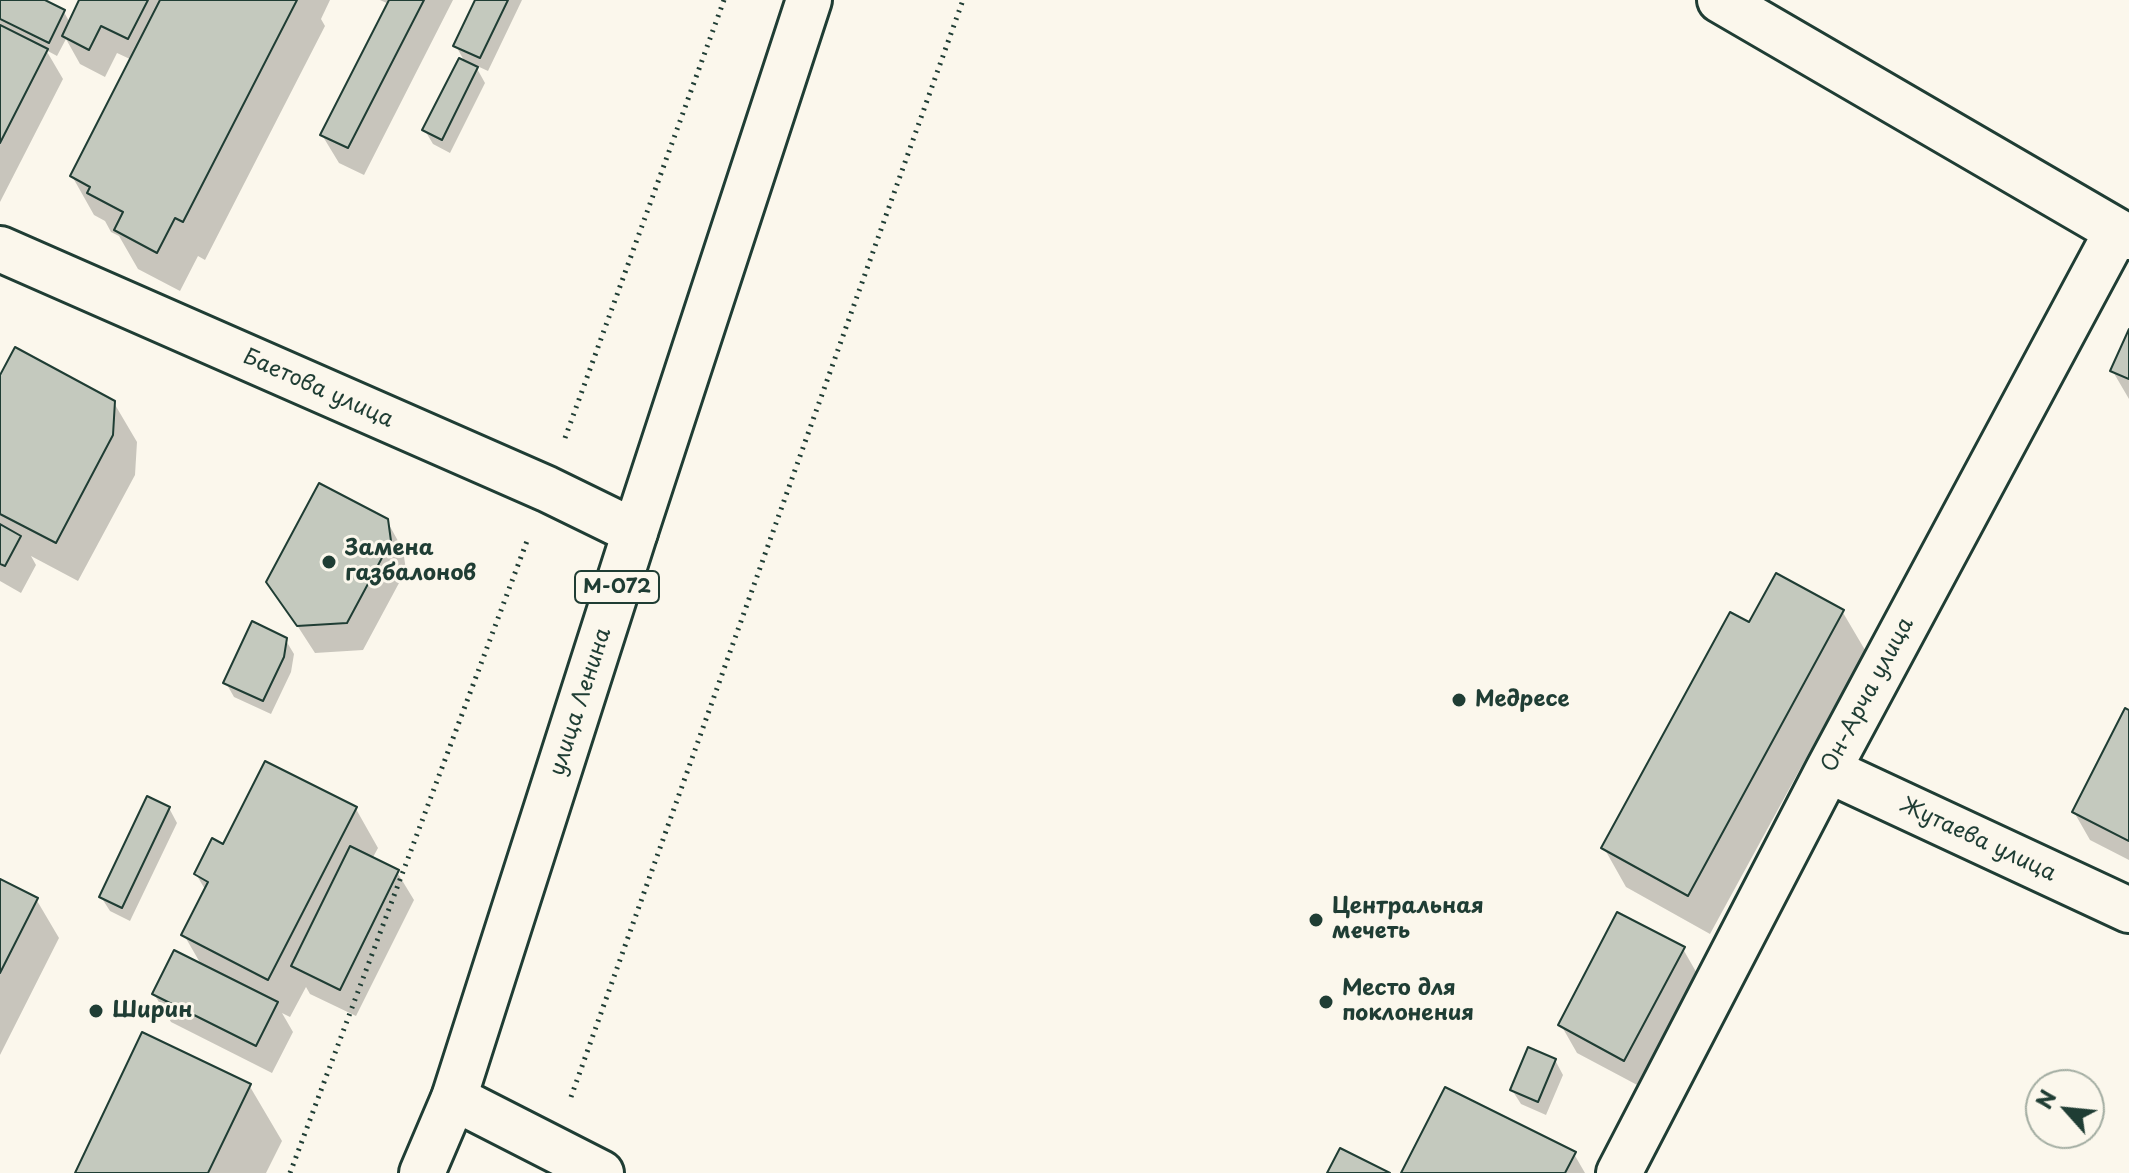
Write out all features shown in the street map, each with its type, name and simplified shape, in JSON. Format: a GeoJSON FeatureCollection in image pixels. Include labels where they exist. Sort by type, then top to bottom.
{"type":"FeatureCollection","features":[{"type":"Feature","properties":{"kind":"street","name":"улица Ленина"},"geometry":{"type":"LineString","coordinates":[[422,1173],[454,1098],[809,0]]}},
{"type":"Feature","properties":{"kind":"street"},"geometry":{"type":"LineString","coordinates":[[1720,0],[2123,234]]}},
{"type":"Feature","properties":{"kind":"street","name":"Он-Арча улица"},"geometry":{"type":"LineString","coordinates":[[1619,1173],[1828,770],[2123,234]]}},
{"type":"Feature","properties":{"kind":"street","name":"Баетова улица"},"geometry":{"type":"LineString","coordinates":[[0,249],[547,489],[635,532]]}},
{"type":"Feature","properties":{"kind":"street","name":"Жутаева улица"},"geometry":{"type":"LineString","coordinates":[[1828,770],[2129,910]]}},
{"type":"Feature","properties":{"kind":"street"},"geometry":{"type":"LineString","coordinates":[[454,1098],[601,1173]]}},
{"type":"Feature","properties":{"kind":"path"},"geometry":{"type":"LineString","coordinates":[[290,1173],[547,489],[724,0]]}},
{"type":"Feature","properties":{"kind":"path"},"geometry":{"type":"LineString","coordinates":[[552,1148],[963,0]]}},
{"type":"Feature","properties":{"kind":"building"},"geometry":{"type":"Polygon","coordinates":[[[0,0],[45,0],[65,10],[49,43],[0,19],[0,0]]]}},
{"type":"Feature","properties":{"kind":"building"},"geometry":{"type":"Polygon","coordinates":[[[79,0],[148,0],[128,39],[101,26],[89,50],[62,36],[79,0]]]}},
{"type":"Feature","properties":{"kind":"building"},"geometry":{"type":"Polygon","coordinates":[[[160,0],[297,0],[183,222],[175,218],[157,253],[114,230],[123,212],[87,193],[90,187],[70,176],[160,0]]]}},
{"type":"Feature","properties":{"kind":"building"},"geometry":{"type":"Polygon","coordinates":[[[389,0],[424,0],[348,148],[320,135],[389,0]]]}},
{"type":"Feature","properties":{"kind":"building"},"geometry":{"type":"Polygon","coordinates":[[[475,0],[508,0],[480,58],[453,46],[475,0]]]}},
{"type":"Feature","properties":{"kind":"building"},"geometry":{"type":"Polygon","coordinates":[[[0,25],[48,49],[0,143],[0,25]]]}},
{"type":"Feature","properties":{"kind":"building"},"geometry":{"type":"Polygon","coordinates":[[[459,58],[478,67],[442,140],[422,130],[459,58]]]}},
{"type":"Feature","properties":{"kind":"building"},"geometry":{"type":"Polygon","coordinates":[[[2129,329],[2129,379],[2110,371],[2129,329]]]}},
{"type":"Feature","properties":{"kind":"building"},"geometry":{"type":"Polygon","coordinates":[[[15,347],[115,401],[113,435],[56,543],[0,514],[0,375],[15,347]]]}},
{"type":"Feature","properties":{"kind":"building","name":"Замена газбалонов"},"geometry":{"type":"Polygon","coordinates":[[[319,483],[388,519],[391,541],[347,623],[297,626],[266,582],[319,483]]]}},
{"type":"Feature","properties":{"kind":"building"},"geometry":{"type":"Polygon","coordinates":[[[0,524],[21,536],[5,566],[0,564],[0,524]]]}},
{"type":"Feature","properties":{"kind":"building"},"geometry":{"type":"Polygon","coordinates":[[[1776,573],[1844,610],[1688,896],[1601,848],[1730,612],[1749,622],[1776,573]]]}},
{"type":"Feature","properties":{"kind":"building"},"geometry":{"type":"Polygon","coordinates":[[[252,621],[287,638],[284,657],[263,701],[223,683],[252,621]]]}},
{"type":"Feature","properties":{"kind":"building"},"geometry":{"type":"Polygon","coordinates":[[[2125,708],[2129,710],[2129,841],[2072,812],[2125,708]]]}},
{"type":"Feature","properties":{"kind":"building"},"geometry":{"type":"Polygon","coordinates":[[[265,761],[357,807],[268,980],[181,935],[208,882],[194,874],[212,838],[223,844],[265,761]]]}},
{"type":"Feature","properties":{"kind":"building"},"geometry":{"type":"Polygon","coordinates":[[[147,796],[170,807],[122,908],[99,897],[147,796]]]}},
{"type":"Feature","properties":{"kind":"building"},"geometry":{"type":"Polygon","coordinates":[[[350,846],[399,870],[340,990],[291,966],[350,846]]]}},
{"type":"Feature","properties":{"kind":"building"},"geometry":{"type":"Polygon","coordinates":[[[0,879],[38,898],[0,973],[0,879]]]}},
{"type":"Feature","properties":{"kind":"building"},"geometry":{"type":"Polygon","coordinates":[[[1617,912],[1685,947],[1624,1061],[1558,1025],[1617,912]]]}},
{"type":"Feature","properties":{"kind":"building"},"geometry":{"type":"Polygon","coordinates":[[[174,950],[278,1002],[256,1046],[152,994],[174,950]]]}},
{"type":"Feature","properties":{"kind":"building"},"geometry":{"type":"Polygon","coordinates":[[[142,1032],[251,1084],[208,1173],[75,1173],[142,1032]]]}},
{"type":"Feature","properties":{"kind":"building"},"geometry":{"type":"Polygon","coordinates":[[[1528,1047],[1556,1059],[1538,1102],[1510,1090],[1528,1047]]]}},
{"type":"Feature","properties":{"kind":"building"},"geometry":{"type":"Polygon","coordinates":[[[1445,1087],[1576,1152],[1565,1173],[1401,1173],[1445,1087]]]}},
{"type":"Feature","properties":{"kind":"building"},"geometry":{"type":"Polygon","coordinates":[[[1340,1148],[1390,1173],[1327,1173],[1340,1148]]]}},
{"type":"Feature","properties":{"kind":"place","name":"Замена газбалонов"},"geometry":{"type":"Point","coordinates":[329,562]}},
{"type":"Feature","properties":{"kind":"place","name":"Медресе"},"geometry":{"type":"Point","coordinates":[1459,700]}},
{"type":"Feature","properties":{"kind":"place","name":"Центральная мечеть"},"geometry":{"type":"Point","coordinates":[1316,920]}},
{"type":"Feature","properties":{"kind":"place","name":"Место для поклонения"},"geometry":{"type":"Point","coordinates":[1326,1002]}},
{"type":"Feature","properties":{"kind":"place","name":"Ширин"},"geometry":{"type":"Point","coordinates":[96,1011]}}]}
